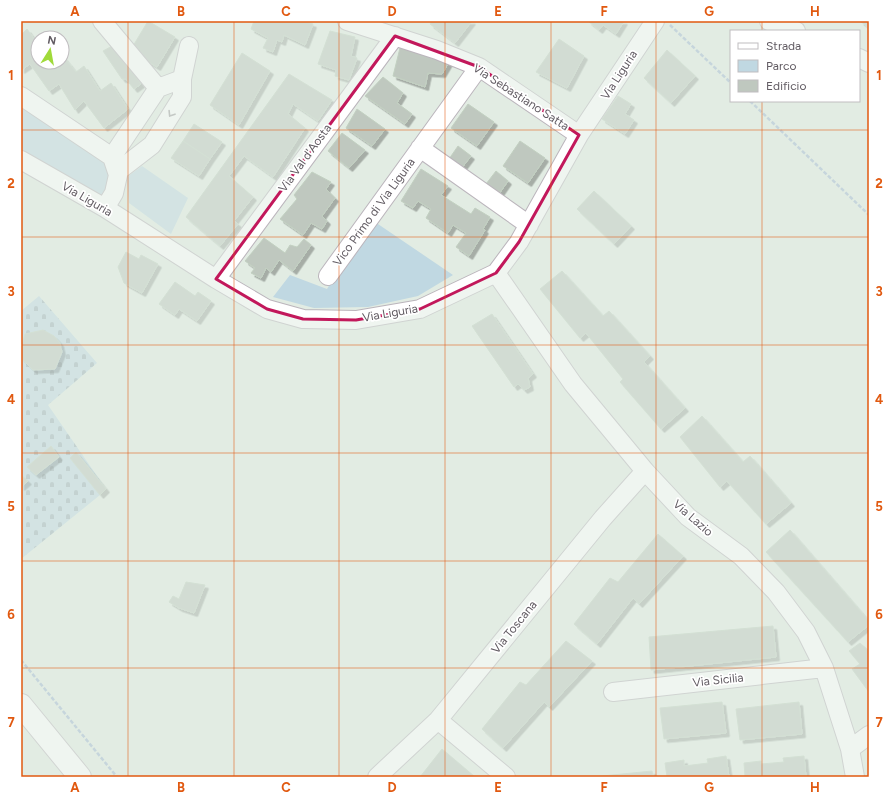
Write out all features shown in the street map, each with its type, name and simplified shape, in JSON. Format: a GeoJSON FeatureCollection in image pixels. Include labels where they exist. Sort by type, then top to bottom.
{"type":"FeatureCollection","features":[{"type":"Feature","properties":{"kind":"main road"},"geometry":{"type":"LineString","coordinates":[[21,705],[80,777]]}},
{"type":"Feature","properties":{"kind":"street"},"geometry":{"type":"LineString","coordinates":[[102,21],[158,88]]}},
{"type":"Feature","properties":{"kind":"street","name":"Via Sebastiano Satta"},"geometry":{"type":"LineString","coordinates":[[348,21],[437,50],[479,67],[579,135]]}},
{"type":"Feature","properties":{"kind":"street","name":"Via Liguria"},"geometry":{"type":"LineString","coordinates":[[21,160],[104,208],[216,280],[267,309],[303,319],[356,320],[420,309],[496,274],[519,242],[579,135],[655,21]]}},
{"type":"Feature","properties":{"kind":"street"},"geometry":{"type":"LineString","coordinates":[[769,21],[793,30]]}},
{"type":"Feature","properties":{"kind":"street","name":"Via Val d'Aosta"},"geometry":{"type":"LineString","coordinates":[[216,280],[395,36]]}},
{"type":"Feature","properties":{"kind":"street"},"geometry":{"type":"LineString","coordinates":[[115,164],[152,145],[182,97],[182,79],[189,46]]}},
{"type":"Feature","properties":{"kind":"street"},"geometry":{"type":"LineString","coordinates":[[860,58],[869,63]]}},
{"type":"Feature","properties":{"kind":"street","name":"Vico Primo di Via Liguria"},"geometry":{"type":"LineString","coordinates":[[328,276],[479,67]]}},
{"type":"Feature","properties":{"kind":"street"},"geometry":{"type":"LineString","coordinates":[[115,164],[158,88],[182,79]]}},
{"type":"Feature","properties":{"kind":"street"},"geometry":{"type":"LineString","coordinates":[[21,96],[115,164],[118,175],[114,193],[104,208]]}},
{"type":"Feature","properties":{"kind":"street","name":"Vico Primo di Via Liguria"},"geometry":{"type":"LineString","coordinates":[[420,148],[529,225]]}},
{"type":"Feature","properties":{"kind":"street","name":"Via Lazio"},"geometry":{"type":"LineString","coordinates":[[496,274],[573,384],[644,471],[688,517],[741,556],[776,592],[806,632],[824,668],[850,749],[855,777]]}},
{"type":"Feature","properties":{"kind":"street","name":"Via Toscana"},"geometry":{"type":"LineString","coordinates":[[377,777],[438,720],[603,518],[644,471]]}},
{"type":"Feature","properties":{"kind":"street","name":"Via Sicilia"},"geometry":{"type":"LineString","coordinates":[[613,692],[824,668]]}},
{"type":"Feature","properties":{"kind":"street"},"geometry":{"type":"LineString","coordinates":[[438,720],[506,777]]}},
{"type":"Feature","properties":{"kind":"street"},"geometry":{"type":"LineString","coordinates":[[850,749],[869,735]]}},
{"type":"Feature","properties":{"kind":"path"},"geometry":{"type":"LineString","coordinates":[[665,21],[730,82]]}},
{"type":"Feature","properties":{"kind":"path"},"geometry":{"type":"LineString","coordinates":[[751,102],[869,215]]}},
{"type":"Feature","properties":{"kind":"path"},"geometry":{"type":"LineString","coordinates":[[21,660],[117,777]]}},
{"type":"Feature","properties":{"kind":"highlighted area"},"geometry":{"type":"Polygon","coordinates":[[[395,36],[479,67],[579,135],[519,242],[496,273],[420,309],[356,320],[303,319],[267,309],[216,279],[395,36]]]}},
{"type":"Feature","properties":{"kind":"green space"},"geometry":{"type":"Polygon","coordinates":[[[21,102],[107,158],[114,187],[101,195],[21,149],[21,102]]]}},
{"type":"Feature","properties":{"kind":"green space"},"geometry":{"type":"Polygon","coordinates":[[[142,166],[188,198],[171,234],[129,203],[127,177],[142,166]]]}},
{"type":"Feature","properties":{"kind":"green space"},"geometry":{"type":"Polygon","coordinates":[[[375,222],[453,275],[418,296],[368,307],[314,308],[273,297],[290,275],[327,289],[339,269],[375,222]]]}},
{"type":"Feature","properties":{"kind":"green space"},"geometry":{"type":"Polygon","coordinates":[[[39,296],[97,363],[48,405],[106,489],[21,559],[21,311],[39,296]]]}},
{"type":"Feature","properties":{"kind":"building"},"geometry":{"type":"Polygon","coordinates":[[[148,21],[175,37],[157,67],[130,51],[148,21]]]}},
{"type":"Feature","properties":{"kind":"building"},"geometry":{"type":"Polygon","coordinates":[[[254,21],[304,21],[313,24],[305,45],[284,35],[282,42],[277,40],[273,52],[263,48],[268,38],[251,29],[254,21]]]}},
{"type":"Feature","properties":{"kind":"building"},"geometry":{"type":"Polygon","coordinates":[[[432,21],[472,21],[455,43],[430,24],[432,21]]]}},
{"type":"Feature","properties":{"kind":"building"},"geometry":{"type":"Polygon","coordinates":[[[588,21],[624,21],[616,34],[603,25],[599,30],[588,21]]]}},
{"type":"Feature","properties":{"kind":"building"},"geometry":{"type":"Polygon","coordinates":[[[860,21],[869,21],[869,28],[860,21]]]}},
{"type":"Feature","properties":{"kind":"building"},"geometry":{"type":"Polygon","coordinates":[[[27,29],[30,33],[30,64],[21,70],[21,35],[27,29]]]}},
{"type":"Feature","properties":{"kind":"building"},"geometry":{"type":"Polygon","coordinates":[[[330,31],[355,37],[351,56],[357,58],[349,80],[335,76],[336,70],[318,64],[330,31]]]}},
{"type":"Feature","properties":{"kind":"building"},"geometry":{"type":"Polygon","coordinates":[[[559,39],[584,56],[567,88],[536,72],[559,39]]]}},
{"type":"Feature","properties":{"kind":"building"},"geometry":{"type":"Polygon","coordinates":[[[114,45],[141,84],[134,89],[126,79],[122,79],[103,51],[114,45]]]}},
{"type":"Feature","properties":{"kind":"building"},"geometry":{"type":"Polygon","coordinates":[[[400,48],[449,62],[442,74],[428,73],[425,87],[393,76],[400,48]]]}},
{"type":"Feature","properties":{"kind":"building"},"geometry":{"type":"Polygon","coordinates":[[[667,50],[695,76],[671,103],[644,78],[667,50]]]}},
{"type":"Feature","properties":{"kind":"building"},"geometry":{"type":"Polygon","coordinates":[[[242,53],[270,71],[239,125],[210,105],[242,53]]]}},
{"type":"Feature","properties":{"kind":"building"},"geometry":{"type":"Polygon","coordinates":[[[70,65],[76,72],[84,66],[100,91],[111,83],[128,109],[104,128],[84,101],[75,110],[59,84],[49,91],[34,70],[70,70],[70,65]]]}},
{"type":"Feature","properties":{"kind":"building"},"geometry":{"type":"Polygon","coordinates":[[[289,74],[332,100],[318,121],[293,104],[288,114],[305,128],[273,177],[244,156],[229,176],[253,197],[234,221],[238,224],[220,246],[186,217],[289,74]]]}},
{"type":"Feature","properties":{"kind":"building"},"geometry":{"type":"Polygon","coordinates":[[[383,77],[403,93],[397,103],[412,114],[405,124],[365,96],[383,77]]]}},
{"type":"Feature","properties":{"kind":"building"},"geometry":{"type":"Polygon","coordinates":[[[618,96],[631,104],[625,114],[634,120],[625,134],[602,119],[618,96]]]}},
{"type":"Feature","properties":{"kind":"building"},"geometry":{"type":"Polygon","coordinates":[[[468,104],[494,122],[477,146],[451,128],[468,104]]]}},
{"type":"Feature","properties":{"kind":"building"},"geometry":{"type":"Polygon","coordinates":[[[357,109],[385,129],[372,146],[346,128],[357,109]]]}},
{"type":"Feature","properties":{"kind":"building"},"geometry":{"type":"Polygon","coordinates":[[[194,124],[222,142],[210,159],[183,141],[194,124]]]}},
{"type":"Feature","properties":{"kind":"building"},"geometry":{"type":"Polygon","coordinates":[[[342,133],[365,150],[349,168],[328,151],[342,133]]]}},
{"type":"Feature","properties":{"kind":"building"},"geometry":{"type":"Polygon","coordinates":[[[183,141],[210,159],[199,176],[171,158],[183,141]]]}},
{"type":"Feature","properties":{"kind":"building"},"geometry":{"type":"Polygon","coordinates":[[[520,141],[545,158],[528,183],[503,166],[520,141]]]}},
{"type":"Feature","properties":{"kind":"building"},"geometry":{"type":"Polygon","coordinates":[[[458,146],[471,156],[461,169],[449,159],[458,146]]]}},
{"type":"Feature","properties":{"kind":"building"},"geometry":{"type":"Polygon","coordinates":[[[421,169],[448,186],[441,195],[471,214],[475,208],[490,217],[483,229],[485,230],[469,256],[456,247],[466,233],[453,225],[448,233],[426,218],[431,209],[418,201],[413,208],[401,201],[421,169]]]}},
{"type":"Feature","properties":{"kind":"building"},"geometry":{"type":"Polygon","coordinates":[[[496,171],[508,181],[499,194],[486,184],[496,171]]]}},
{"type":"Feature","properties":{"kind":"building"},"geometry":{"type":"Polygon","coordinates":[[[312,172],[331,182],[326,189],[335,198],[322,216],[327,221],[322,229],[311,223],[303,235],[280,219],[297,199],[294,195],[312,172]]]}},
{"type":"Feature","properties":{"kind":"building"},"geometry":{"type":"Polygon","coordinates":[[[594,191],[631,226],[614,244],[577,209],[594,191]]]}},
{"type":"Feature","properties":{"kind":"building"},"geometry":{"type":"Polygon","coordinates":[[[264,238],[285,253],[290,245],[297,247],[304,239],[311,245],[293,271],[279,260],[271,272],[266,268],[261,278],[251,273],[255,268],[245,261],[264,238]]]}},
{"type":"Feature","properties":{"kind":"building"},"geometry":{"type":"Polygon","coordinates":[[[126,252],[139,259],[141,255],[158,264],[142,293],[124,283],[118,267],[126,252]]]}},
{"type":"Feature","properties":{"kind":"building"},"geometry":{"type":"Polygon","coordinates":[[[562,271],[603,316],[609,311],[650,356],[644,362],[685,408],[661,429],[620,382],[623,379],[586,333],[580,338],[540,289],[562,271]]]}},
{"type":"Feature","properties":{"kind":"building"},"geometry":{"type":"Polygon","coordinates":[[[175,282],[195,296],[198,292],[211,301],[197,321],[179,309],[175,315],[159,304],[175,282]]]}},
{"type":"Feature","properties":{"kind":"building"},"geometry":{"type":"Polygon","coordinates":[[[492,314],[533,374],[528,378],[530,387],[524,390],[518,384],[514,387],[472,326],[492,314]]]}},
{"type":"Feature","properties":{"kind":"building"},"geometry":{"type":"Polygon","coordinates":[[[43,330],[54,336],[60,343],[62,352],[55,369],[33,370],[21,358],[21,349],[25,334],[43,330]]]}},
{"type":"Feature","properties":{"kind":"building"},"geometry":{"type":"Polygon","coordinates":[[[702,416],[743,462],[750,456],[791,503],[766,524],[727,481],[720,487],[680,437],[702,416]]]}},
{"type":"Feature","properties":{"kind":"building"},"geometry":{"type":"Polygon","coordinates":[[[51,446],[59,457],[36,475],[27,467],[51,446]]]}},
{"type":"Feature","properties":{"kind":"building"},"geometry":{"type":"Polygon","coordinates":[[[76,452],[106,489],[100,495],[70,458],[76,452]]]}},
{"type":"Feature","properties":{"kind":"building"},"geometry":{"type":"Polygon","coordinates":[[[21,475],[28,481],[21,487],[21,475]]]}},
{"type":"Feature","properties":{"kind":"building"},"geometry":{"type":"Polygon","coordinates":[[[790,530],[869,621],[869,625],[848,642],[766,552],[790,530]]]}},
{"type":"Feature","properties":{"kind":"building"},"geometry":{"type":"Polygon","coordinates":[[[658,534],[683,556],[639,604],[633,598],[597,644],[574,624],[610,578],[618,582],[658,534]]]}},
{"type":"Feature","properties":{"kind":"building"},"geometry":{"type":"Polygon","coordinates":[[[186,582],[205,585],[194,613],[179,608],[169,602],[173,596],[179,599],[186,582]]]}},
{"type":"Feature","properties":{"kind":"building"},"geometry":{"type":"Polygon","coordinates":[[[773,626],[776,657],[651,670],[649,637],[773,626]]]}},
{"type":"Feature","properties":{"kind":"building"},"geometry":{"type":"Polygon","coordinates":[[[566,641],[592,661],[549,707],[544,702],[503,748],[482,729],[520,682],[526,685],[566,641]]]}},
{"type":"Feature","properties":{"kind":"building"},"geometry":{"type":"Polygon","coordinates":[[[860,643],[869,651],[869,692],[852,669],[860,664],[849,651],[860,643]]]}},
{"type":"Feature","properties":{"kind":"building"},"geometry":{"type":"Polygon","coordinates":[[[722,702],[726,733],[664,739],[660,708],[722,702]]]}},
{"type":"Feature","properties":{"kind":"building"},"geometry":{"type":"Polygon","coordinates":[[[799,702],[802,734],[740,740],[736,709],[799,702]]]}},
{"type":"Feature","properties":{"kind":"building"},"geometry":{"type":"Polygon","coordinates":[[[442,749],[475,777],[420,777],[442,749]]]}},
{"type":"Feature","properties":{"kind":"building"},"geometry":{"type":"Polygon","coordinates":[[[726,756],[729,777],[667,777],[665,763],[684,760],[684,766],[708,763],[707,759],[726,756]]]}},
{"type":"Feature","properties":{"kind":"building"},"geometry":{"type":"Polygon","coordinates":[[[804,756],[806,777],[745,777],[744,763],[761,761],[761,764],[784,762],[783,758],[804,756]]]}},
{"type":"Feature","properties":{"kind":"building"},"geometry":{"type":"Polygon","coordinates":[[[652,771],[653,777],[592,777],[652,771]]]}}]}
